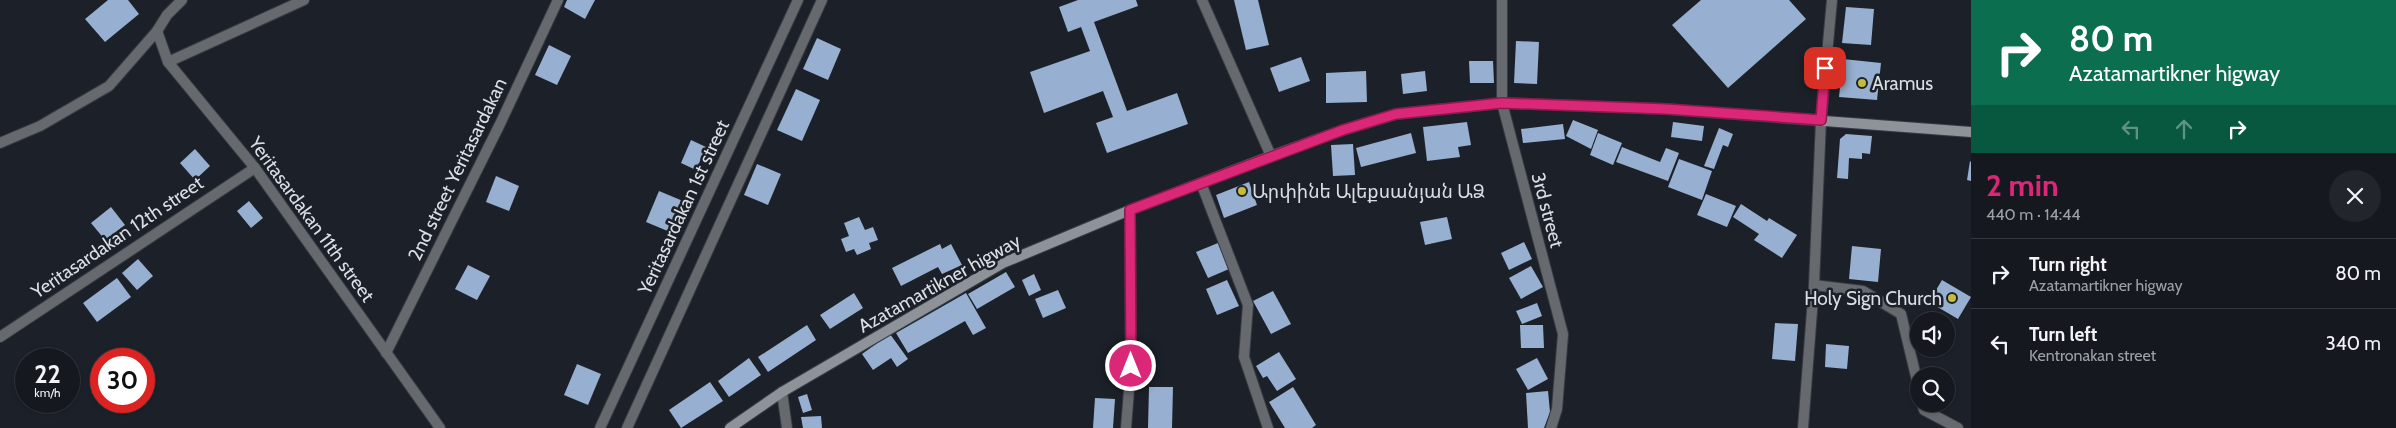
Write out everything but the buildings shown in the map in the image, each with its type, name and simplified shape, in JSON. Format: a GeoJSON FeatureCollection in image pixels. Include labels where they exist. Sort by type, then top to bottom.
{"type":"FeatureCollection","features":[{"type":"Feature","properties":{"kind":"main road","name":"Azatamartikner higway"},"geometry":{"type":"LineString","coordinates":[[730,428],[782,392],[1003,263],[1130,210],[1271,156],[1343,130],[1396,114],[1502,103],[1666,109],[1971,132]]}},
{"type":"Feature","properties":{"kind":"street"},"geometry":{"type":"LineString","coordinates":[[0,143],[40,126],[109,86],[157,31],[166,15],[182,0]]}},
{"type":"Feature","properties":{"kind":"street"},"geometry":{"type":"LineString","coordinates":[[168,62],[304,0]]}},
{"type":"Feature","properties":{"kind":"street","name":"2nd street Yeritasardakan"},"geometry":{"type":"LineString","coordinates":[[386,353],[496,133],[558,0]]}},
{"type":"Feature","properties":{"kind":"street","name":"Yeritasardakan 1st street"},"geometry":{"type":"LineString","coordinates":[[600,428],[798,0]]}},
{"type":"Feature","properties":{"kind":"street"},"geometry":{"type":"LineString","coordinates":[[627,428],[822,0]]}},
{"type":"Feature","properties":{"kind":"street"},"geometry":{"type":"LineString","coordinates":[[1202,0],[1271,156]]}},
{"type":"Feature","properties":{"kind":"street","name":"3rd street"},"geometry":{"type":"LineString","coordinates":[[1502,0],[1502,103],[1563,334],[1557,410],[1551,428]]}},
{"type":"Feature","properties":{"kind":"street"},"geometry":{"type":"LineString","coordinates":[[1803,428],[1814,285],[1821,120],[1832,0]]}},
{"type":"Feature","properties":{"kind":"street","name":"Yeritasardakan 11th street"},"geometry":{"type":"LineString","coordinates":[[157,31],[168,62],[255,168],[440,428]]}},
{"type":"Feature","properties":{"kind":"street","name":"Yeritasardakan 12th street"},"geometry":{"type":"LineString","coordinates":[[0,337],[255,168]]}},
{"type":"Feature","properties":{"kind":"street"},"geometry":{"type":"LineString","coordinates":[[1201,183],[1248,305],[1244,357],[1268,428]]}},
{"type":"Feature","properties":{"kind":"street"},"geometry":{"type":"LineString","coordinates":[[1126,428],[1131,366],[1130,210]]}},
{"type":"Feature","properties":{"kind":"street"},"geometry":{"type":"LineString","coordinates":[[1814,285],[1863,291],[1900,314],[1913,367]]}},
{"type":"Feature","properties":{"kind":"street"},"geometry":{"type":"LineString","coordinates":[[782,392],[787,428]]}},
{"type":"Feature","properties":{"kind":"street"},"geometry":{"type":"LineString","coordinates":[[1928,412],[1958,428]]}},
{"type":"Feature","properties":{"kind":"place","name":"Aramus"},"geometry":{"type":"Point","coordinates":[1862,83]}},
{"type":"Feature","properties":{"kind":"place","name":"Արփինե Ալեքսանյան ԱՁ"},"geometry":{"type":"Point","coordinates":[1242,191]}},
{"type":"Feature","properties":{"kind":"place","name":"Holy Sign Church"},"geometry":{"type":"Point","coordinates":[1952,298]}},
{"type":"Feature","properties":{"kind":"route"},"geometry":{"type":"LineString","coordinates":[[1131,366],[1130,210],[1343,130],[1396,114],[1502,103],[1666,109],[1821,120],[1825,68]]}}]}
